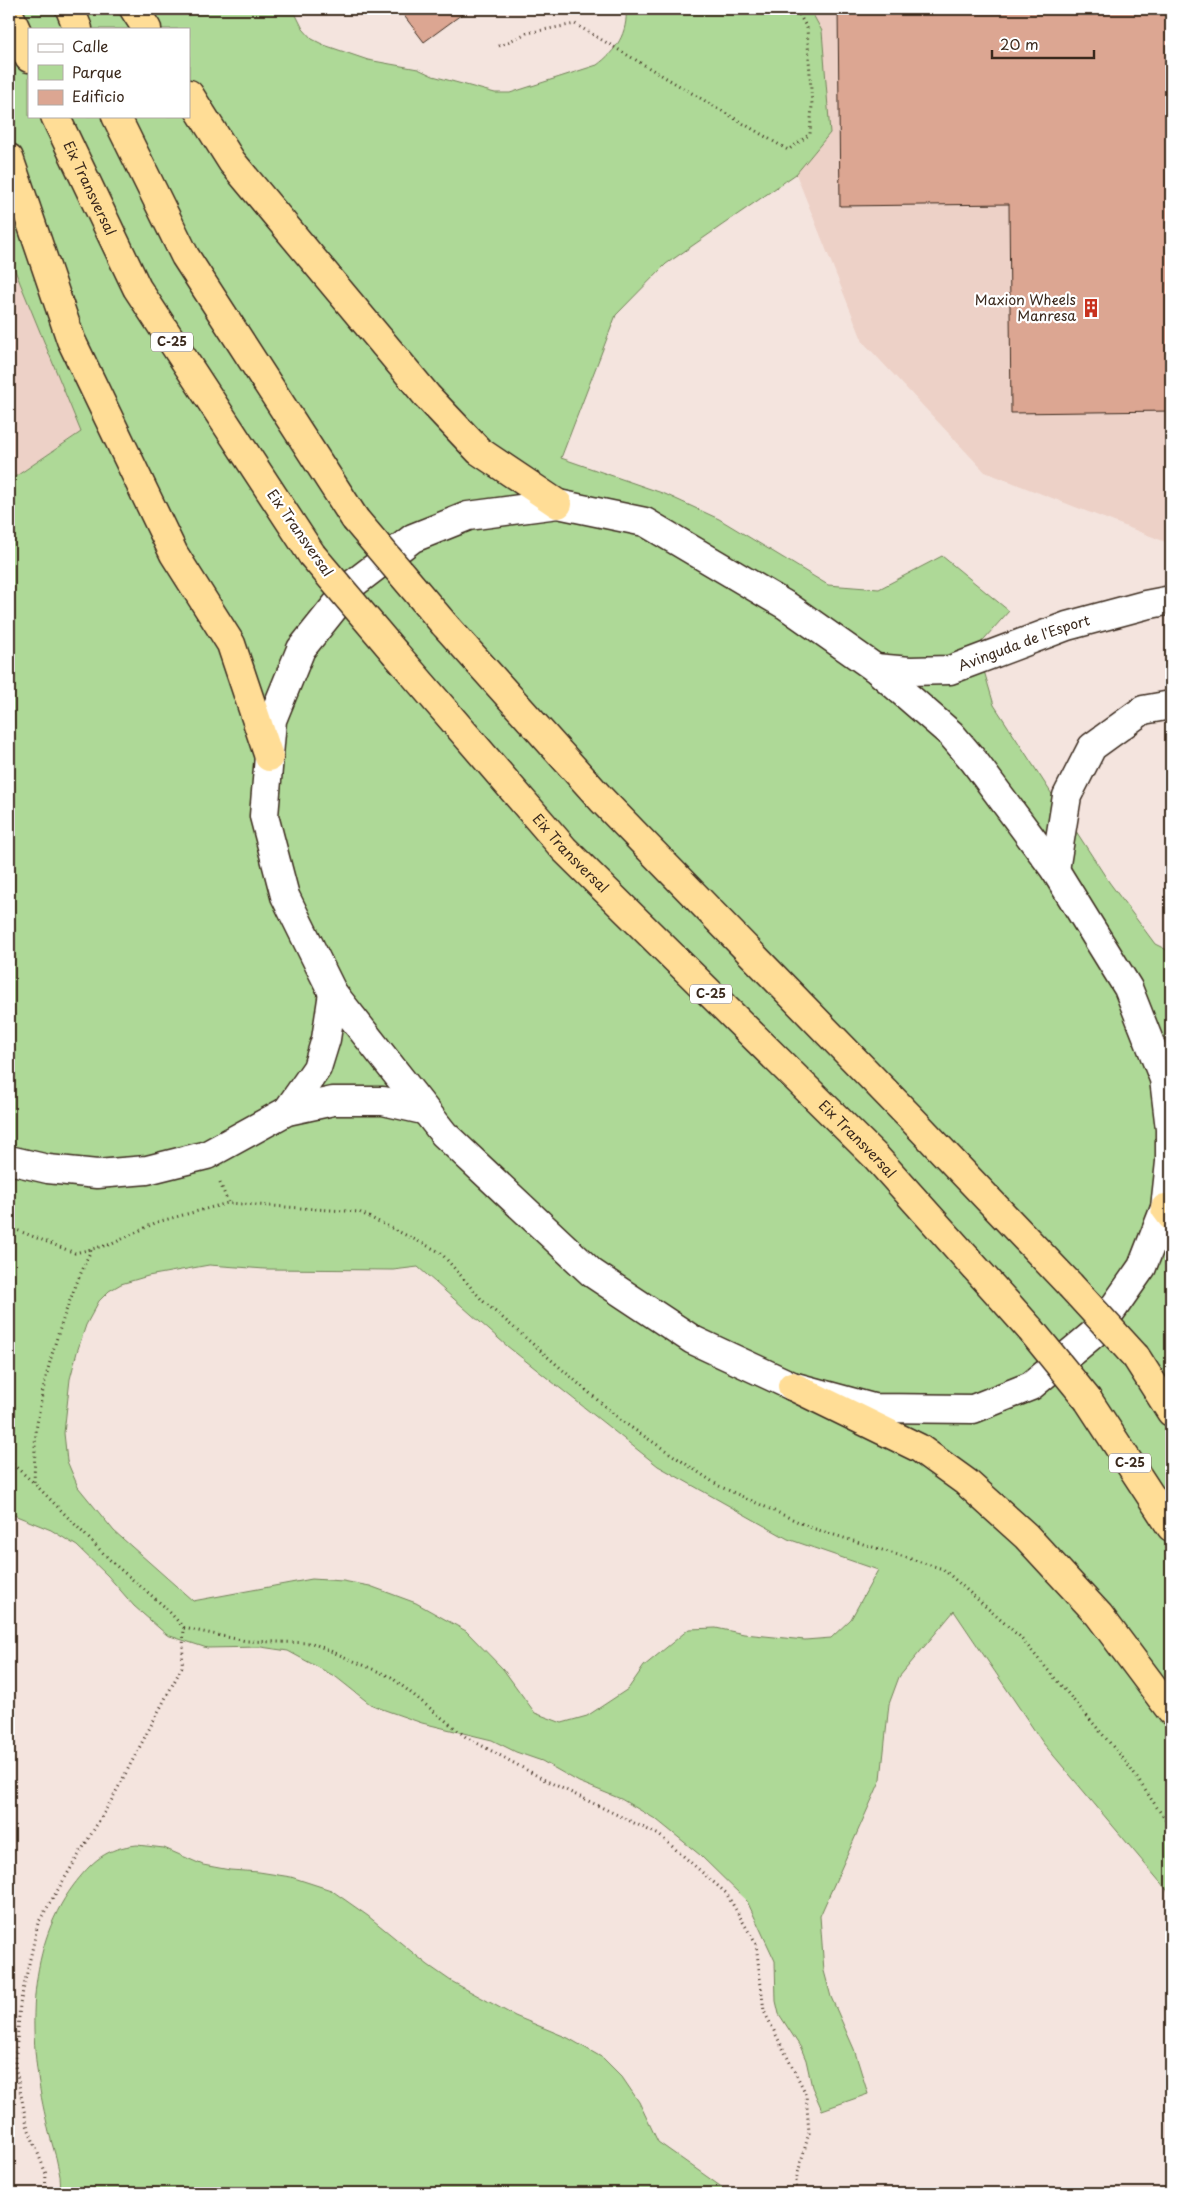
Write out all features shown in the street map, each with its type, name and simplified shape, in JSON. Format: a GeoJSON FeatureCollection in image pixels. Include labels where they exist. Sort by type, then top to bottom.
{"type":"FeatureCollection","features":[{"type":"Feature","properties":{"kind":"highway"},"geometry":{"type":"LineString","coordinates":[[70,9],[78,28]]}},
{"type":"Feature","properties":{"kind":"highway"},"geometry":{"type":"LineString","coordinates":[[134,9],[146,28]]}},
{"type":"Feature","properties":{"kind":"highway"},"geometry":{"type":"LineString","coordinates":[[9,14],[28,56]]}},
{"type":"Feature","properties":{"kind":"highway"},"geometry":{"type":"LineString","coordinates":[[190,96],[232,162],[427,396],[479,451],[558,504]]}},
{"type":"Feature","properties":{"kind":"highway","name":"Eix Transversal"},"geometry":{"type":"LineString","coordinates":[[56,118],[137,288],[312,554],[564,849],[876,1157],[1031,1330],[1088,1400],[1171,1527]]}},
{"type":"Feature","properties":{"kind":"highway"},"geometry":{"type":"LineString","coordinates":[[117,118],[185,256],[355,518],[444,624],[602,800],[909,1116],[1136,1357],[1171,1412]]}},
{"type":"Feature","properties":{"kind":"highway"},"geometry":{"type":"LineString","coordinates":[[9,158],[71,340],[174,554],[232,644],[269,756]]}},
{"type":"Feature","properties":{"kind":"highway"},"geometry":{"type":"LineString","coordinates":[[792,1386],[919,1448],[966,1482],[1026,1536],[1099,1615],[1171,1711]]}},
{"type":"Feature","properties":{"kind":"street"},"geometry":{"type":"LineString","coordinates":[[558,504],[644,522],[787,606],[875,668],[951,734],[974,761],[1055,870],[1128,988],[1164,1079],[1170,1129],[1168,1212],[1142,1267],[1098,1330],[1031,1386],[973,1409],[873,1408],[792,1386],[693,1340],[592,1273],[444,1134],[423,1110],[333,993],[285,896],[264,816],[272,720],[301,649],[353,584],[413,538],[468,516],[558,504]]}},
{"type":"Feature","properties":{"kind":"street","name":"Avinguda de l'Esport"},"geometry":{"type":"LineString","coordinates":[[875,668],[910,671],[950,670],[1067,626],[1171,600]]}},
{"type":"Feature","properties":{"kind":"street"},"geometry":{"type":"LineString","coordinates":[[1055,870],[1067,796],[1092,747],[1143,710],[1171,705]]}},
{"type":"Feature","properties":{"kind":"street"},"geometry":{"type":"LineString","coordinates":[[287,1111],[317,1068],[326,1039],[333,993]]}},
{"type":"Feature","properties":{"kind":"street"},"geometry":{"type":"LineString","coordinates":[[9,1160],[48,1169],[97,1174],[147,1170],[207,1155],[287,1111],[333,1101],[383,1101],[423,1110]]}},
{"type":"Feature","properties":{"kind":"path"},"geometry":{"type":"LineString","coordinates":[[499,46],[527,33],[575,24],[788,150],[810,134],[812,115],[807,28],[796,9]]}},
{"type":"Feature","properties":{"kind":"path"},"geometry":{"type":"LineString","coordinates":[[9,1227],[76,1253],[112,1244],[157,1222],[228,1203],[359,1212],[440,1252],[482,1301],[623,1422],[719,1486],[812,1528],[944,1569],[1020,1636],[1126,1762],[1171,1828]]}},
{"type":"Feature","properties":{"kind":"path"},"geometry":{"type":"LineString","coordinates":[[34,1482],[38,1418],[52,1354],[72,1292],[91,1250]]}},
{"type":"Feature","properties":{"kind":"path"},"geometry":{"type":"LineString","coordinates":[[9,1461],[34,1482],[114,1564],[165,1607],[184,1628],[246,1641],[312,1643],[391,1677],[466,1737],[545,1780],[658,1835],[726,1893],[756,1944],[764,2011],[806,2094],[809,2133],[796,2180],[797,2193]]}},
{"type":"Feature","properties":{"kind":"path"},"geometry":{"type":"LineString","coordinates":[[45,2193],[46,2174],[27,2125],[15,2065],[20,2004],[38,1922],[111,1801],[182,1667],[184,1628]]}},
{"type":"Feature","properties":{"kind":"shaded area","name":"Maxion Wheels Manresa"},"geometry":{"type":"Polygon","coordinates":[[[810,9],[1171,9],[1171,544],[985,472],[863,342],[796,174],[830,133],[822,31],[810,9]]]}},
{"type":"Feature","properties":{"kind":"shaded area"},"geometry":{"type":"Polygon","coordinates":[[[9,256],[81,432],[9,481],[9,256]]]}},
{"type":"Feature","properties":{"kind":"green space"},"geometry":{"type":"Polygon","coordinates":[[[9,9],[293,9],[303,29],[312,39],[324,45],[368,60],[418,69],[433,76],[495,93],[510,93],[597,65],[604,60],[623,34],[626,9],[810,9],[822,31],[830,133],[796,174],[666,264],[616,315],[561,458],[665,494],[719,519],[828,585],[879,589],[942,556],[1009,611],[977,647],[994,705],[1109,882],[1155,944],[1171,952],[1171,1895],[1043,1743],[954,1611],[899,1677],[889,1704],[881,1779],[820,1916],[824,1971],[831,1997],[854,2049],[868,2094],[822,2110],[812,2087],[806,2060],[801,2048],[779,2014],[776,2001],[775,1961],[747,1901],[700,1855],[657,1820],[621,1799],[579,1782],[542,1761],[516,1752],[492,1740],[422,1723],[370,1704],[336,1677],[288,1651],[261,1647],[207,1648],[167,1635],[134,1606],[108,1576],[77,1546],[51,1530],[9,1513],[9,481],[81,432],[9,256],[9,9]],[[209,1265],[148,1276],[121,1284],[109,1291],[99,1301],[86,1325],[70,1379],[64,1433],[67,1461],[78,1487],[114,1531],[193,1601],[312,1579],[343,1581],[370,1586],[416,1603],[466,1631],[503,1669],[535,1713],[562,1723],[587,1716],[628,1689],[644,1666],[689,1629],[716,1628],[744,1634],[805,1640],[831,1638],[851,1619],[878,1570],[788,1539],[658,1466],[507,1346],[418,1267],[393,1270],[265,1269],[209,1265]]]}},
{"type":"Feature","properties":{"kind":"green space"},"geometry":{"type":"Polygon","coordinates":[[[137,1845],[164,1848],[203,1865],[291,1877],[331,1890],[368,1916],[428,1965],[451,1981],[515,2016],[568,2038],[603,2058],[622,2077],[639,2102],[658,2142],[730,2193],[61,2193],[60,2174],[47,2126],[36,2060],[35,1998],[39,1968],[46,1939],[57,1912],[80,1877],[100,1857],[117,1849],[137,1845]]]}},
{"type":"Feature","properties":{"kind":"building"},"geometry":{"type":"Polygon","coordinates":[[[399,9],[469,9],[424,42],[399,9]]]}},
{"type":"Feature","properties":{"kind":"building","name":"Maxion Wheels Manresa"},"geometry":{"type":"Polygon","coordinates":[[[838,9],[1171,9],[1171,411],[1011,413],[1009,204],[840,206],[838,9]]]}},
{"type":"Feature","properties":{"kind":"place","name":"Maxion Wheels Manresa"},"geometry":{"type":"Point","coordinates":[1091,308]}}]}
